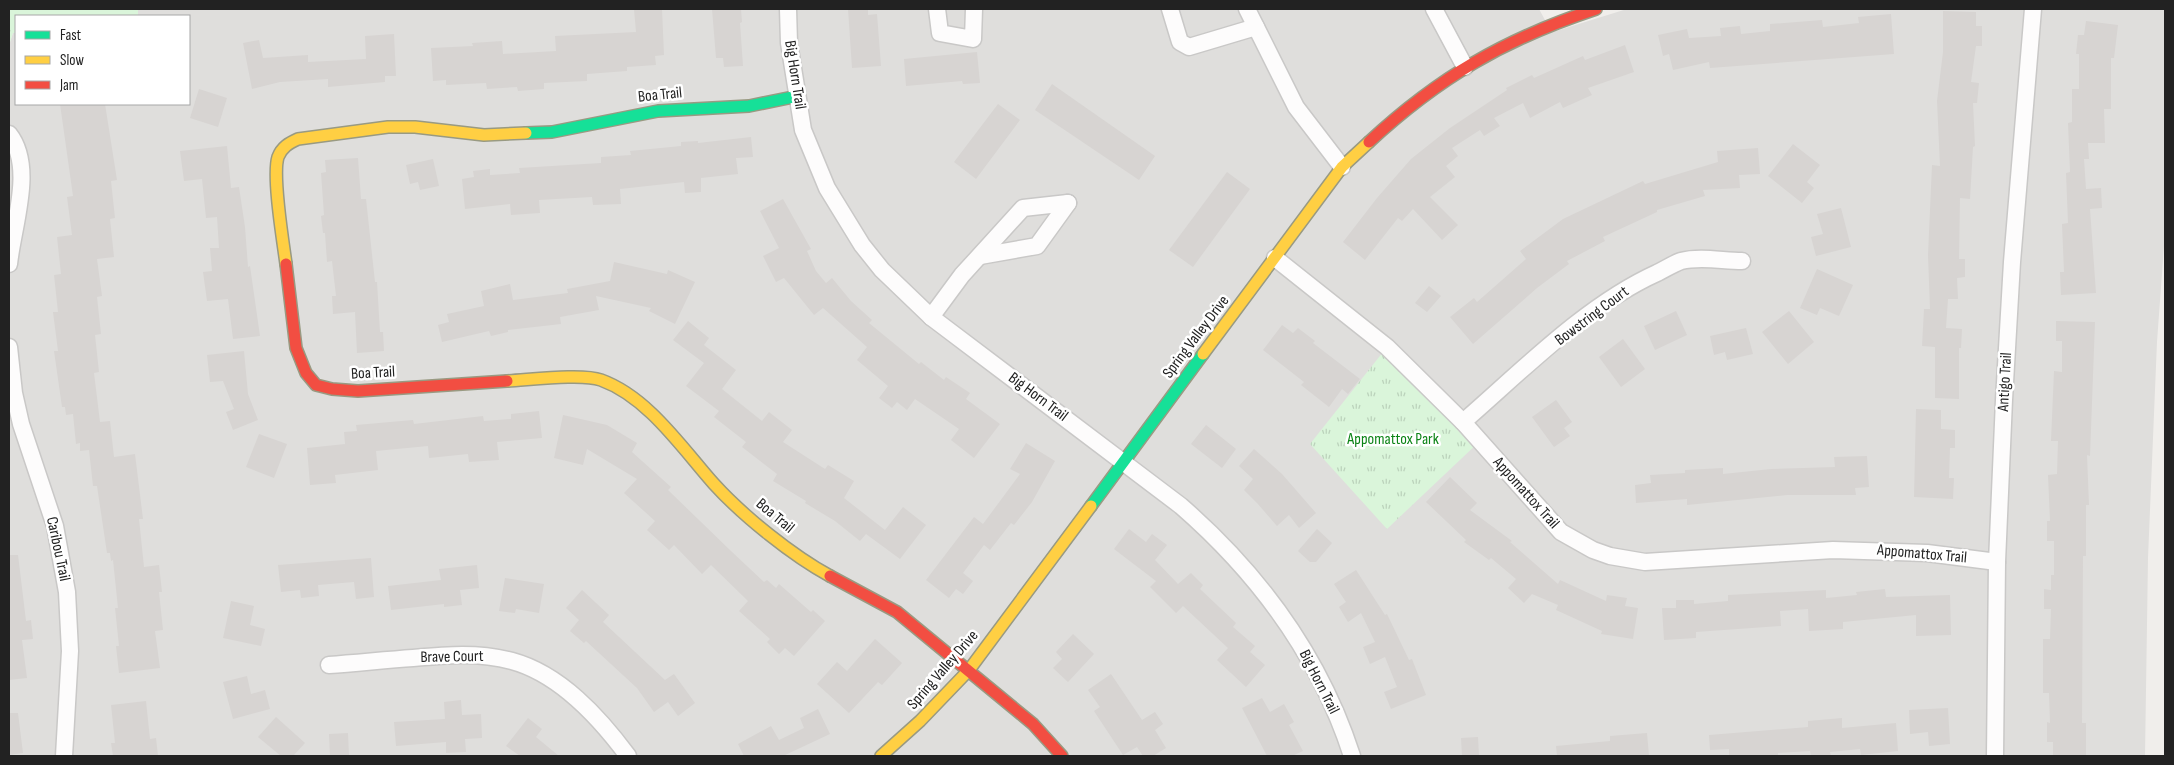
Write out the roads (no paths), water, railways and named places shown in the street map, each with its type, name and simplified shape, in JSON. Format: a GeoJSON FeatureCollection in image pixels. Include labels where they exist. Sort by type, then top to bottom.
{"type":"FeatureCollection","features":[{"type":"Feature","properties":{"kind":"street","name":"Big Horn Trail"},"geometry":{"type":"LineString","coordinates":[[788,9],[789,43],[803,130],[838,209],[862,245],[882,270],[931,317],[1202,524],[1246,570],[1276,607],[1316,672],[1333,707],[1352,756]]}},
{"type":"Feature","properties":{"kind":"street"},"geometry":{"type":"LineString","coordinates":[[937,9],[940,33],[973,39],[974,9]]}},
{"type":"Feature","properties":{"kind":"street"},"geometry":{"type":"LineString","coordinates":[[1170,9],[1180,42],[1189,47],[1256,27]]}},
{"type":"Feature","properties":{"kind":"street"},"geometry":{"type":"LineString","coordinates":[[1247,9],[1296,107],[1342,167]]}},
{"type":"Feature","properties":{"kind":"street"},"geometry":{"type":"LineString","coordinates":[[1434,9],[1465,67]]}},
{"type":"Feature","properties":{"kind":"street","name":"Spring Valley Drive"},"geometry":{"type":"LineString","coordinates":[[880,756],[920,721],[968,670],[1342,167],[1396,117],[1465,67],[1517,39],[1561,20],[1596,9]]}},
{"type":"Feature","properties":{"kind":"street","name":"Antigo Trail"},"geometry":{"type":"LineString","coordinates":[[1995,756],[1997,562],[2012,262],[2033,9]]}},
{"type":"Feature","properties":{"kind":"street","name":"Boa Trail"},"geometry":{"type":"LineString","coordinates":[[798,96],[749,106],[658,110],[552,132],[484,135],[388,127],[298,139],[286,145],[278,158],[277,188],[296,348],[302,368],[315,386],[326,390],[358,392],[569,376],[600,380],[617,387],[644,406],[716,486],[762,529],[822,572],[897,612],[1033,724],[1062,756]]}},
{"type":"Feature","properties":{"kind":"street"},"geometry":{"type":"LineString","coordinates":[[9,134],[16,142],[22,177],[9,264]]}},
{"type":"Feature","properties":{"kind":"street"},"geometry":{"type":"LineString","coordinates":[[931,317],[962,275],[1023,208],[1068,203],[1037,246],[980,256]]}},
{"type":"Feature","properties":{"kind":"street","name":"Appomattox Trail"},"geometry":{"type":"LineString","coordinates":[[1275,258],[1387,347],[1463,422],[1560,532],[1593,550],[1627,560],[1653,562],[1786,552],[1858,550],[1927,553],[1997,562]]}},
{"type":"Feature","properties":{"kind":"street","name":"Bowstring Court"},"geometry":{"type":"LineString","coordinates":[[1463,422],[1572,328],[1617,294],[1681,261],[1742,261]]}},
{"type":"Feature","properties":{"kind":"street","name":"Caribou Trail"},"geometry":{"type":"LineString","coordinates":[[9,347],[14,393],[21,424],[55,526],[67,592],[70,651],[64,756]]}},
{"type":"Feature","properties":{"kind":"street","name":"Brave Court"},"geometry":{"type":"LineString","coordinates":[[329,665],[467,654],[492,656],[513,661],[543,674],[578,701],[608,731],[628,756]]}},
{"type":"Feature","properties":{"kind":"park label","name":"Appomattox Park"},"geometry":{"type":"Point","coordinates":[1393,439]}}]}
